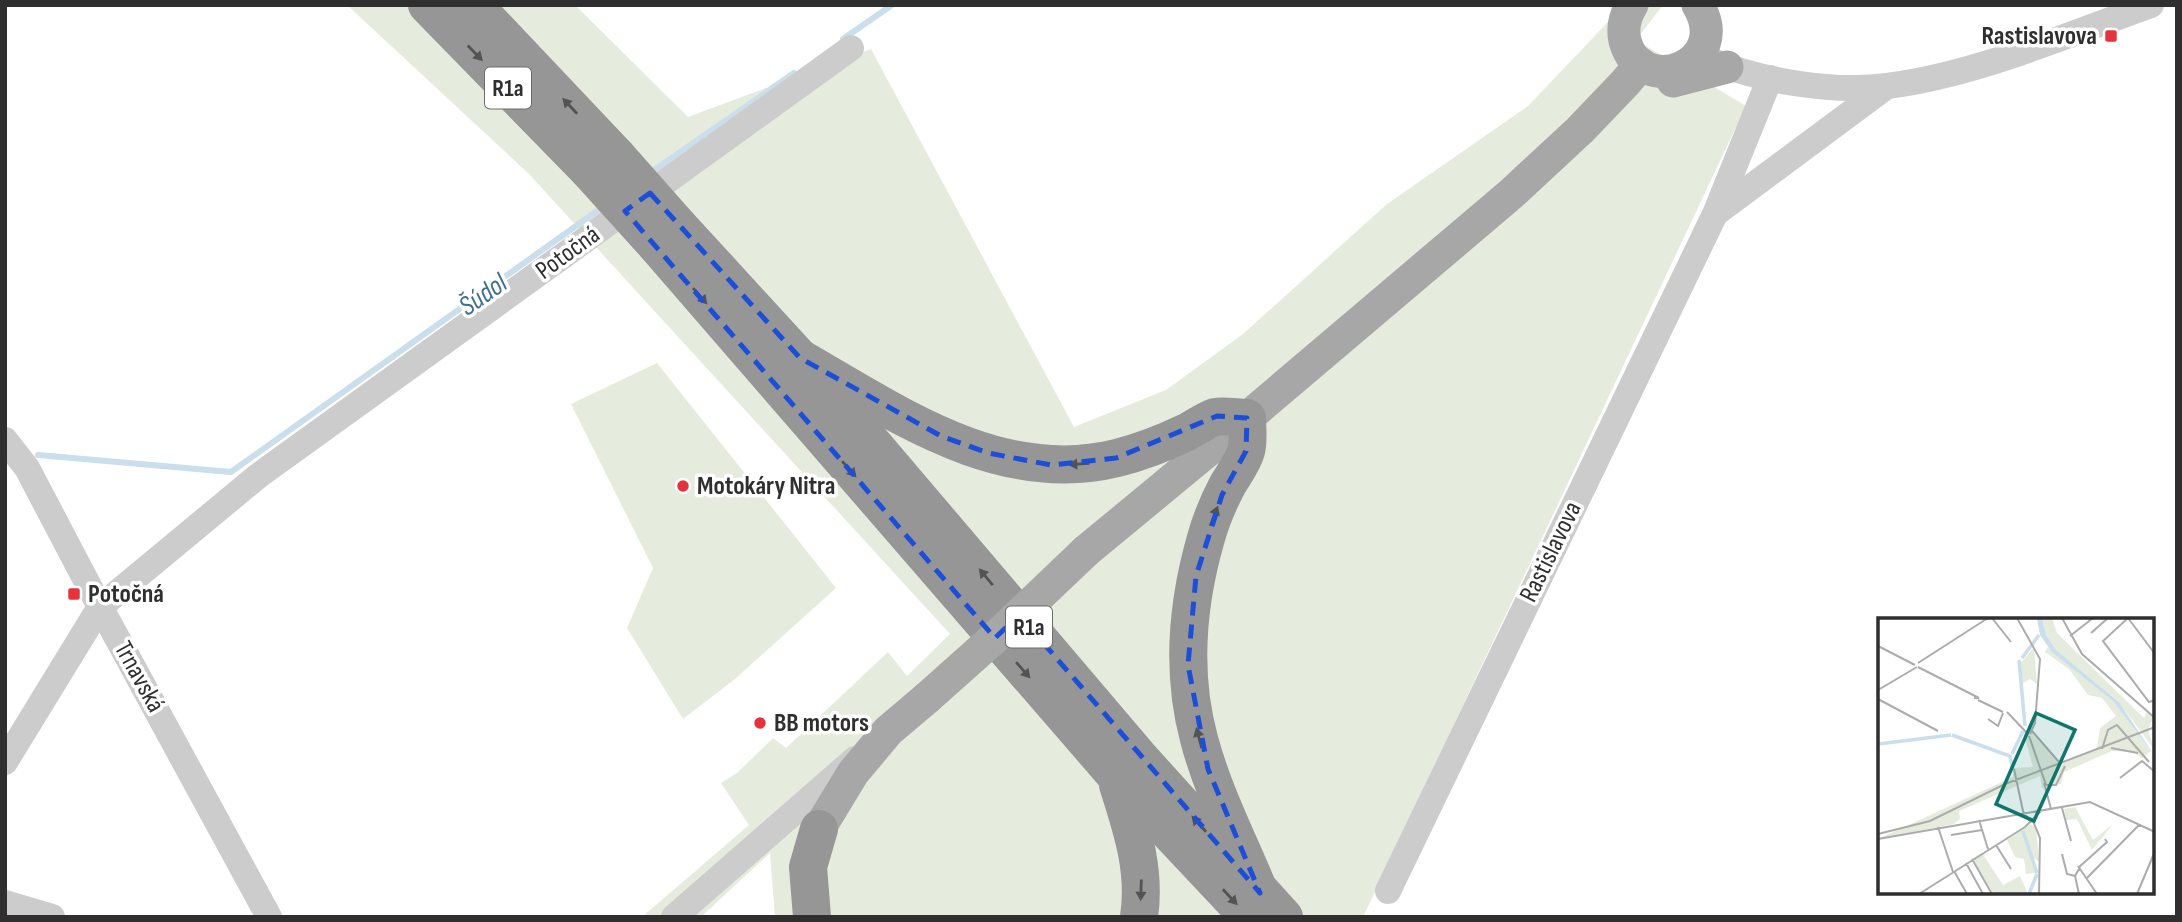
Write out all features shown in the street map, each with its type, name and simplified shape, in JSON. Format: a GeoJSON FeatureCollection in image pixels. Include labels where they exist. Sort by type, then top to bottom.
{"type":"FeatureCollection","features":[{"type":"Feature","properties":{"kind":"highway","name":"R1a"},"geometry":{"type":"LineString","coordinates":[[426,5],[603,163]]}},
{"type":"Feature","properties":{"kind":"highway","name":"R1a"},"geometry":{"type":"LineString","coordinates":[[474,5],[1116,776],[1264,909]]}},
{"type":"Feature","properties":{"kind":"highway","name":"R1a"},"geometry":{"type":"LineString","coordinates":[[667,235],[800,358],[1141,759],[1264,909]]}},
{"type":"Feature","properties":{"kind":"highway"},"geometry":{"type":"LineString","coordinates":[[800,358],[941,436],[1018,461],[1051,465],[1095,463],[1145,450],[1217,416],[1247,418],[1246,451],[1219,505],[1207,535],[1196,576],[1188,620],[1188,665],[1196,727],[1208,769],[1264,909]]}},
{"type":"Feature","properties":{"kind":"highway"},"geometry":{"type":"LineString","coordinates":[[1116,776],[1139,853],[1142,886],[1139,917]]}},
{"type":"Feature","properties":{"kind":"highway"},"geometry":{"type":"LineString","coordinates":[[801,824],[812,917]]}},
{"type":"Feature","properties":{"kind":"highway"},"geometry":{"type":"LineString","coordinates":[[801,824],[825,917]]}},
{"type":"Feature","properties":{"kind":"main road"},"geometry":{"type":"LineString","coordinates":[[1632,5],[1625,19],[1625,40],[1628,50],[1640,64],[1662,72],[1713,60]]}},
{"type":"Feature","properties":{"kind":"main road"},"geometry":{"type":"LineString","coordinates":[[1698,5],[1703,12],[1707,29],[1703,47],[1713,60]]}},
{"type":"Feature","properties":{"kind":"main road"},"geometry":{"type":"LineString","coordinates":[[1610,99],[1713,60]]}},
{"type":"Feature","properties":{"kind":"main road"},"geometry":{"type":"LineString","coordinates":[[801,824],[853,773],[888,731],[1002,632],[1086,551],[1511,194],[1580,130],[1640,64]]}},
{"type":"Feature","properties":{"kind":"street"},"geometry":{"type":"LineString","coordinates":[[1713,60],[1736,71],[1770,78],[1850,88],[1887,86],[1938,76],[2007,56],[2151,5]]}},
{"type":"Feature","properties":{"kind":"street","name":"Potočná"},"geometry":{"type":"LineString","coordinates":[[5,762],[100,607],[258,476],[852,48]]}},
{"type":"Feature","properties":{"kind":"street","name":"Rastislavova"},"geometry":{"type":"LineString","coordinates":[[1388,891],[1715,214],[1770,78]]}},
{"type":"Feature","properties":{"kind":"street","name":"Rastislavova"},"geometry":{"type":"LineString","coordinates":[[1715,214],[1887,86]]}},
{"type":"Feature","properties":{"kind":"street","name":"Trnavská"},"geometry":{"type":"LineString","coordinates":[[5,440],[27,468],[269,917]]}},
{"type":"Feature","properties":{"kind":"street"},"geometry":{"type":"LineString","coordinates":[[674,917],[801,824]]}},
{"type":"Feature","properties":{"kind":"street"},"geometry":{"type":"LineString","coordinates":[[5,903],[52,917]]}},
{"type":"Feature","properties":{"kind":"highlighted area"},"geometry":{"type":"Polygon","coordinates":[[[650,193],[800,358],[941,436],[988,453],[1051,465],[1116,458],[1217,416],[1247,418],[1246,451],[1222,495],[1196,576],[1188,665],[1208,769],[1260,893],[1019,615],[995,638],[625,211],[650,193]]]}},
{"type":"Feature","properties":{"kind":"green space"},"geometry":{"type":"Polygon","coordinates":[[[347,5],[575,5],[688,117],[871,49],[1074,427],[1166,390],[1243,334],[1387,204],[1528,106],[1607,23],[1618,5],[1663,5],[1636,40],[1746,106],[1363,917],[775,917],[770,853],[701,917],[642,917],[749,825],[721,783],[737,773],[773,738],[786,748],[888,652],[907,676],[950,634],[529,174],[347,5]]]}},
{"type":"Feature","properties":{"kind":"green space","name":"Motokáry Nitra"},"geometry":{"type":"Polygon","coordinates":[[[657,363],[836,588],[735,679],[683,719],[627,628],[653,568],[571,404],[657,363]]]}},
{"type":"Feature","properties":{"kind":"waterway","name":"Šúdol"},"geometry":{"type":"LineString","coordinates":[[843,39],[892,5]]}},
{"type":"Feature","properties":{"kind":"waterway","name":"Šúdol"},"geometry":{"type":"LineString","coordinates":[[650,173],[794,73]]}},
{"type":"Feature","properties":{"kind":"waterway","name":"Šúdol"},"geometry":{"type":"LineString","coordinates":[[38,455],[231,472],[604,206]]}},
{"type":"Feature","properties":{"kind":"place","name":"Rastislavova"},"geometry":{"type":"Point","coordinates":[2111,36]}},
{"type":"Feature","properties":{"kind":"place","name":"Motokáry Nitra"},"geometry":{"type":"Point","coordinates":[683,486]}},
{"type":"Feature","properties":{"kind":"place","name":"Potočná"},"geometry":{"type":"Point","coordinates":[74,594]}},
{"type":"Feature","properties":{"kind":"place","name":"BB motors"},"geometry":{"type":"Point","coordinates":[760,723]}}]}
